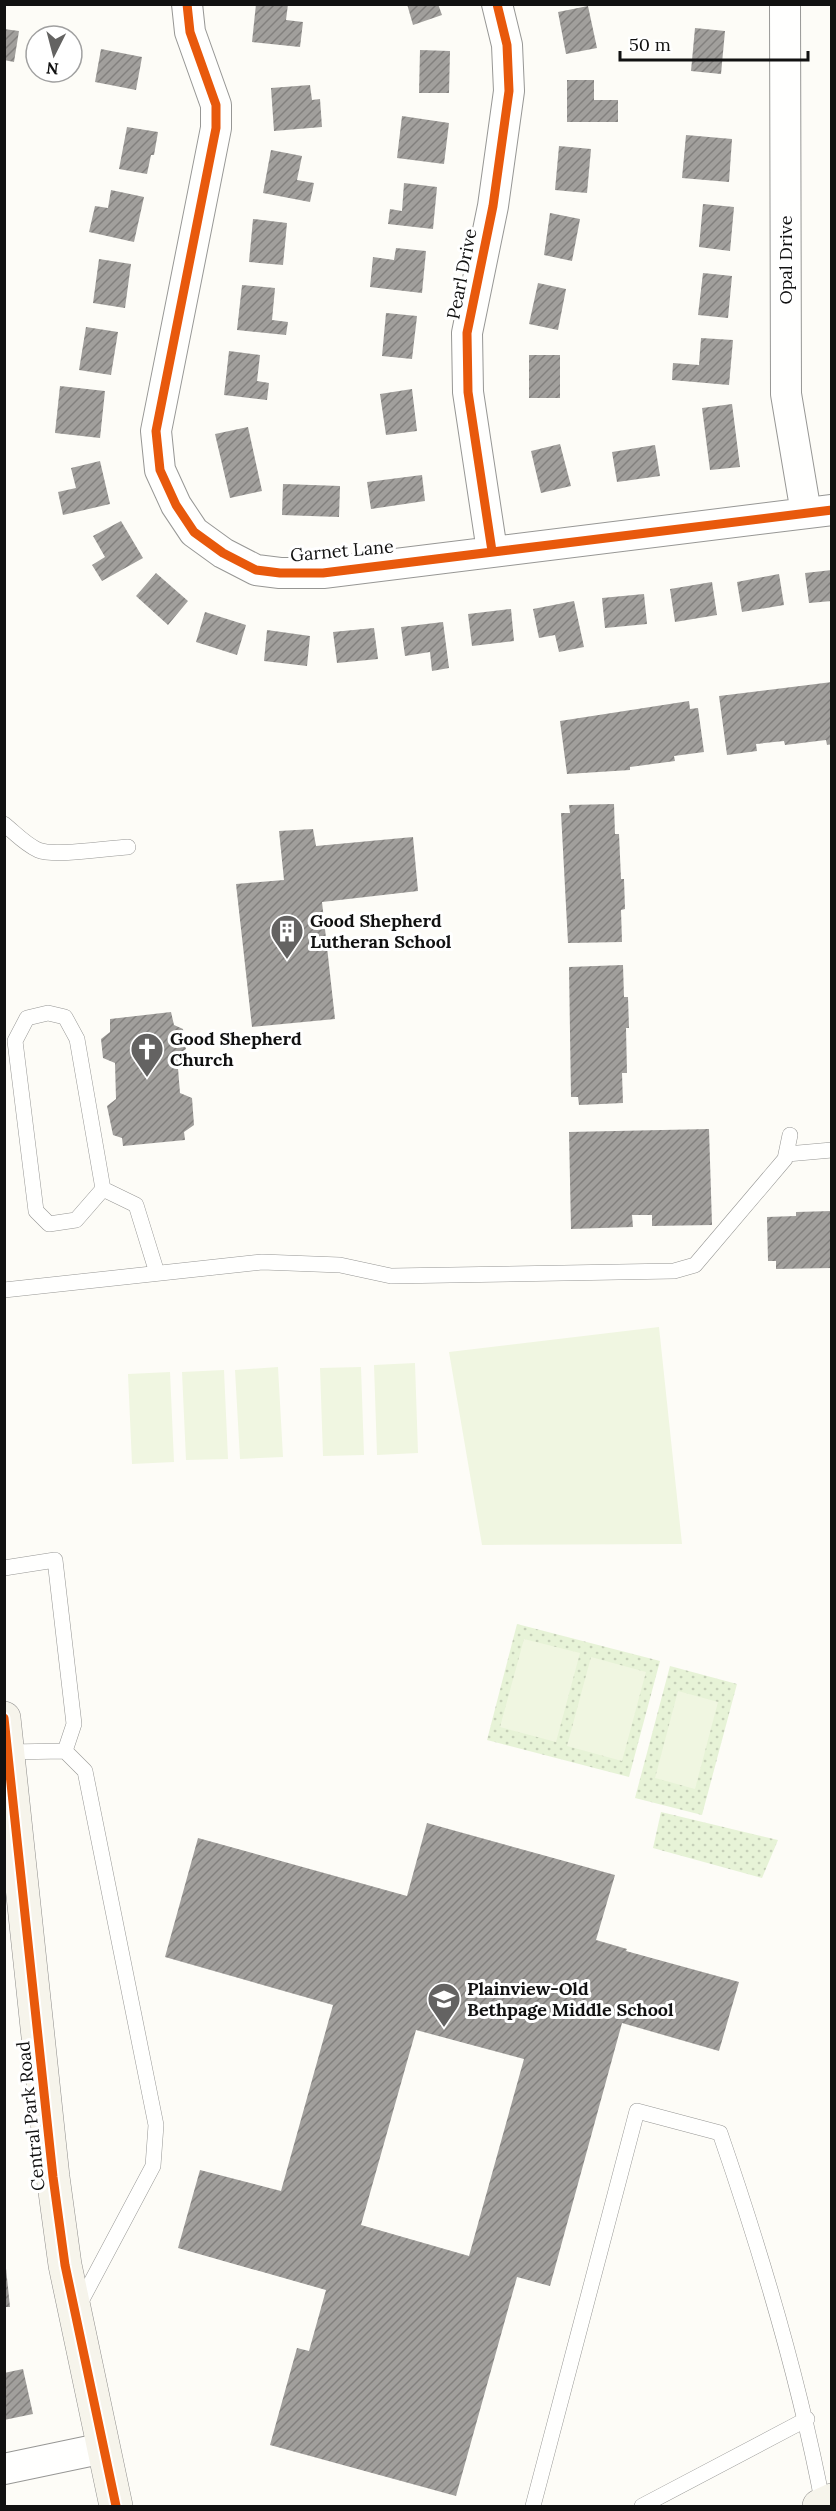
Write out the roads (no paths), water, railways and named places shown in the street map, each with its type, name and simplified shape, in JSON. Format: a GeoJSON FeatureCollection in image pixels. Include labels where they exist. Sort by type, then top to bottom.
{"type":"FeatureCollection","features":[{"type":"Feature","properties":{"kind":"street","name":"Garnet Lane"},"geometry":{"type":"LineString","coordinates":[[187,4],[190,32],[216,105],[216,128],[156,430],[160,470],[176,505],[194,532],[223,553],[256,570],[280,573],[322,573],[819,512]]}},
{"type":"Feature","properties":{"kind":"street","name":"Pearl Drive"},"geometry":{"type":"LineString","coordinates":[[492,551],[468,392],[467,333],[493,206],[509,92],[507,45],[497,4]]}},
{"type":"Feature","properties":{"kind":"street","name":"Opal Drive"},"geometry":{"type":"LineString","coordinates":[[785,4],[786,394],[819,512]]}},
{"type":"Feature","properties":{"kind":"street","name":"Central Park Road"},"geometry":{"type":"LineString","coordinates":[[4,1718],[53,2177],[65,2265],[116,2506]]}},
{"type":"Feature","properties":{"kind":"street"},"geometry":{"type":"LineString","coordinates":[[4,2469],[104,2448]]}},
{"type":"Feature","properties":{"kind":"lane"},"geometry":{"type":"LineString","coordinates":[[4,824],[24,842],[40,851],[128,847]]}},
{"type":"Feature","properties":{"kind":"lane"},"geometry":{"type":"LineString","coordinates":[[48,1013],[65,1017],[77,1039],[103,1189],[76,1220],[49,1224],[36,1211],[15,1041],[27,1018],[48,1013]]}},
{"type":"Feature","properties":{"kind":"lane"},"geometry":{"type":"LineString","coordinates":[[4,1290],[262,1262],[339,1265],[391,1276],[674,1272],[695,1264],[785,1158],[790,1135]]}},
{"type":"Feature","properties":{"kind":"lane"},"geometry":{"type":"LineString","coordinates":[[786,1154],[831,1150]]}},
{"type":"Feature","properties":{"kind":"lane"},"geometry":{"type":"LineString","coordinates":[[103,1189],[136,1205],[157,1274]]}},
{"type":"Feature","properties":{"kind":"lane"},"geometry":{"type":"LineString","coordinates":[[4,1568],[55,1560],[74,1724],[65,1750]]}},
{"type":"Feature","properties":{"kind":"lane"},"geometry":{"type":"LineString","coordinates":[[8,1752],[65,1750],[85,1771],[156,2125],[153,2166],[75,2312]]}},
{"type":"Feature","properties":{"kind":"lane"},"geometry":{"type":"LineString","coordinates":[[533,2506],[637,2110],[720,2133],[752,2225],[807,2419],[825,2504]]}},
{"type":"Feature","properties":{"kind":"lane"},"geometry":{"type":"LineString","coordinates":[[642,2506],[807,2419]]}},
{"type":"Feature","properties":{"kind":"place","name":"Good Shepherd Lutheran School"},"geometry":{"type":"Point","coordinates":[287,960]}},
{"type":"Feature","properties":{"kind":"place","name":"Good Shepherd Church"},"geometry":{"type":"Point","coordinates":[147,1078]}},
{"type":"Feature","properties":{"kind":"place","name":"Plainview-Old Bethpage Middle School"},"geometry":{"type":"Point","coordinates":[444,2028]}}]}
